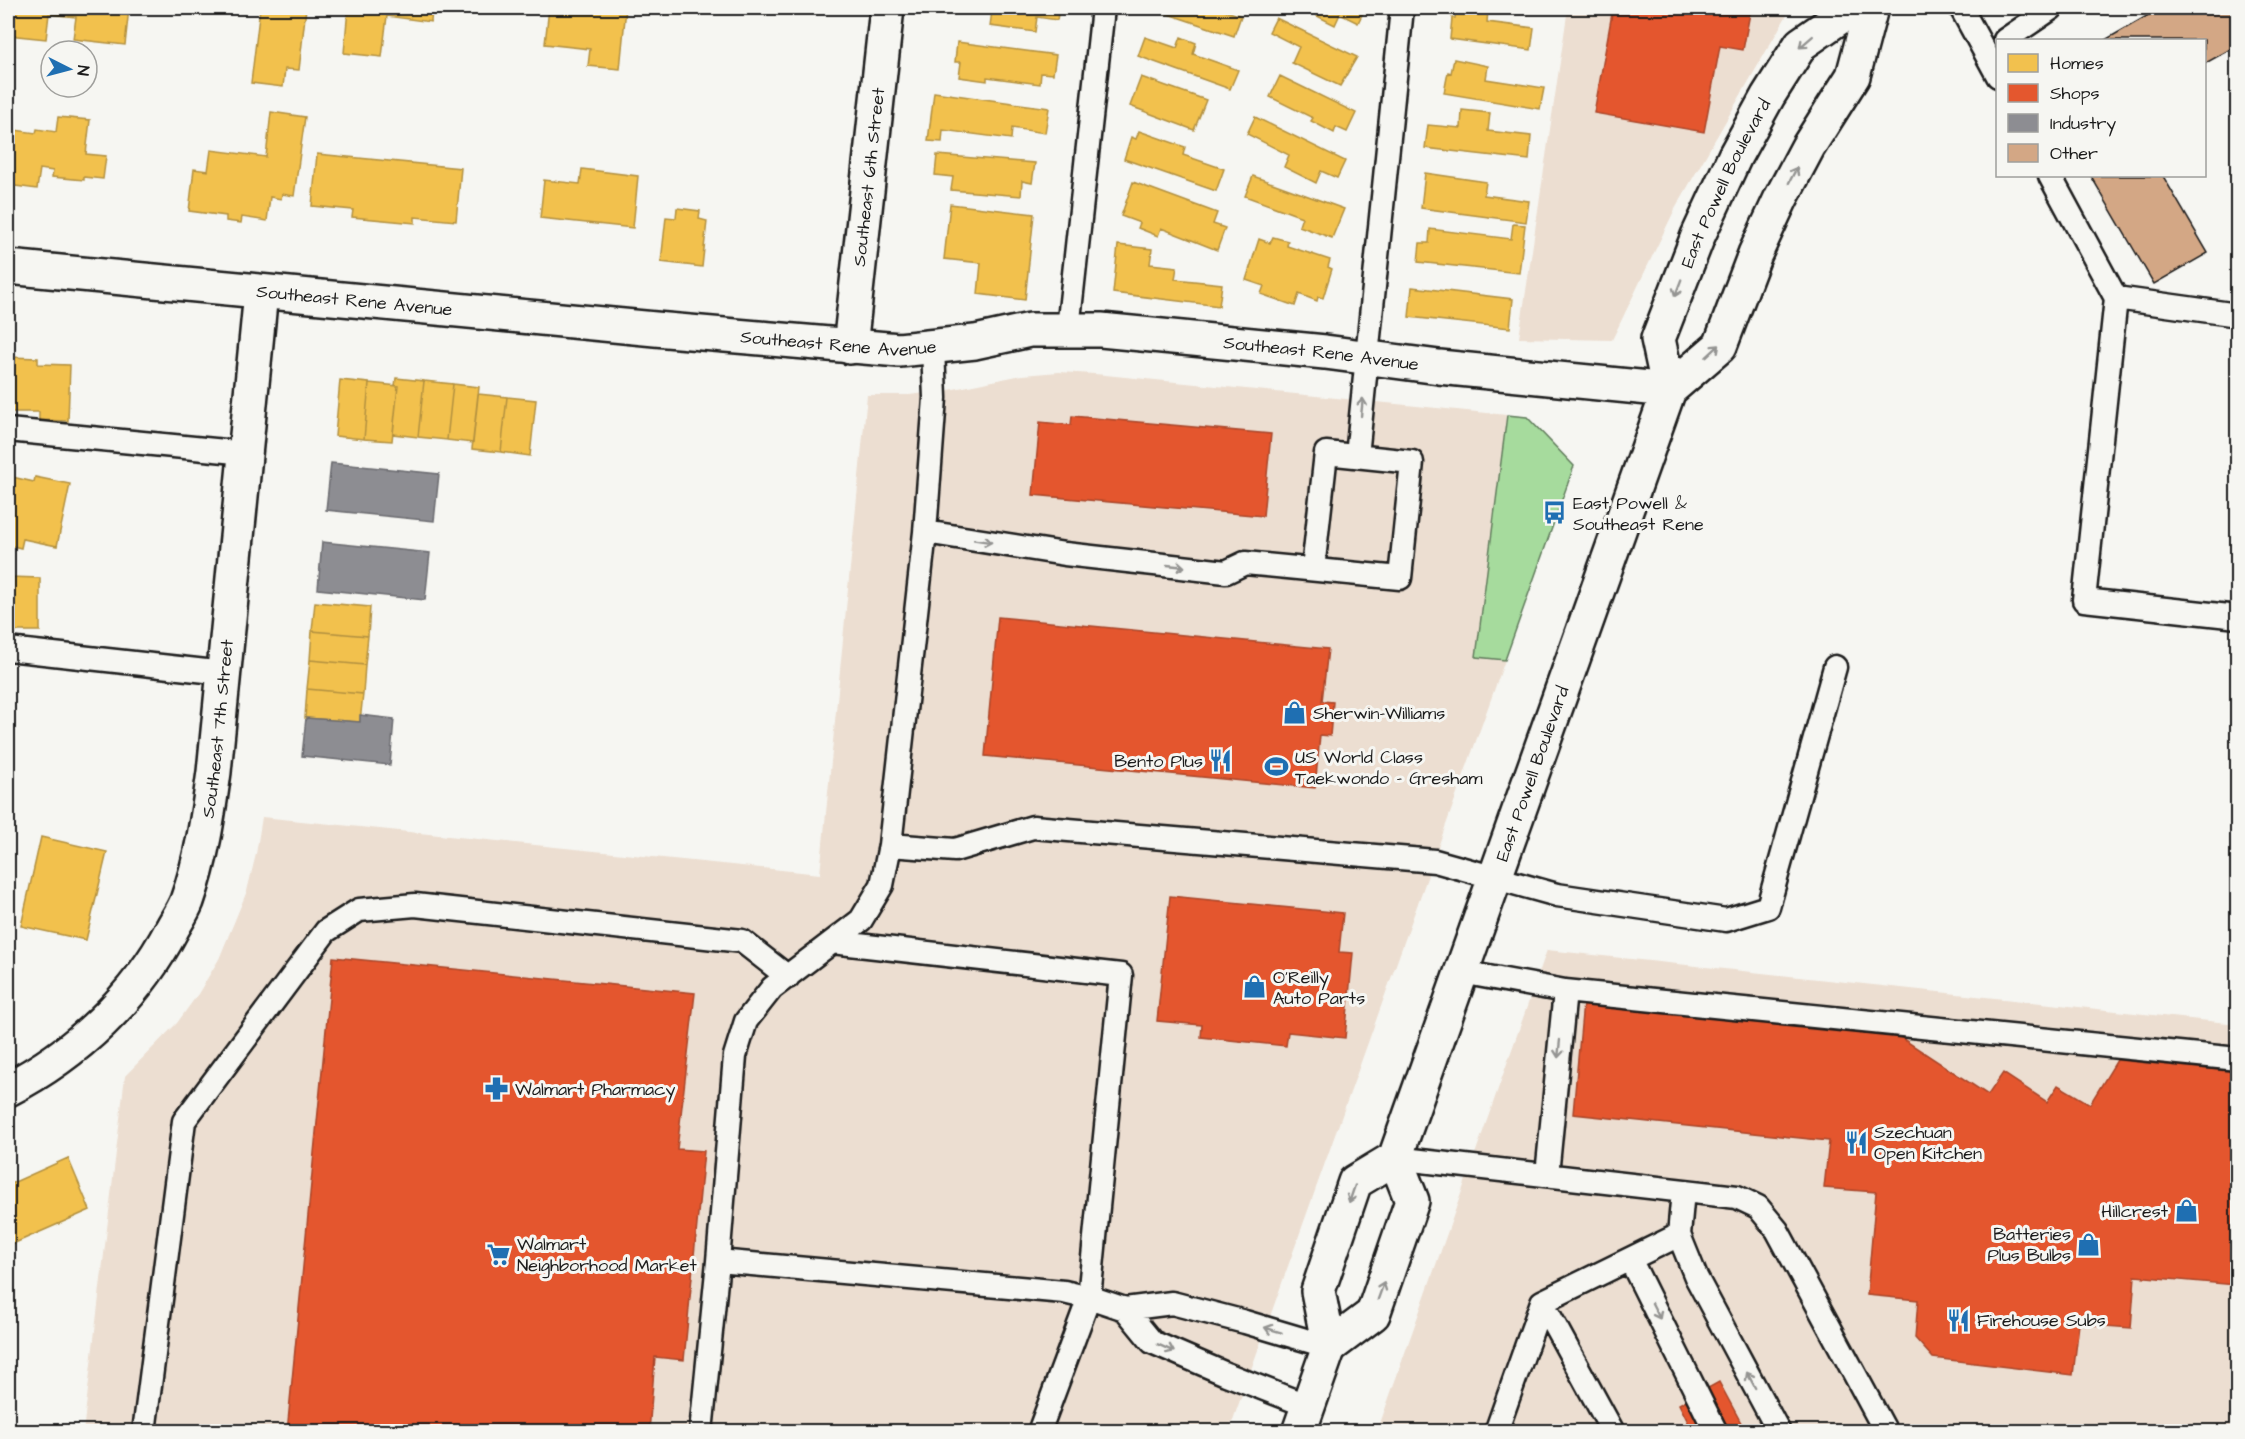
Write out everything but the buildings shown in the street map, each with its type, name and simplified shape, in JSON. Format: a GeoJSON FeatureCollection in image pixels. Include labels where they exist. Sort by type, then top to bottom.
{"type":"FeatureCollection","features":[{"type":"Feature","properties":{"kind":"street","name":"Southeast 6th Street"},"geometry":{"type":"LineString","coordinates":[[850,347],[887,8]]}},
{"type":"Feature","properties":{"kind":"street","name":"East Powell Boulevard"},"geometry":{"type":"LineString","coordinates":[[1669,390],[1658,339],[1698,236],[1735,156],[1768,96],[1801,44],[1853,8]]}},
{"type":"Feature","properties":{"kind":"street","name":"East Powell Boulevard"},"geometry":{"type":"LineString","coordinates":[[1395,1158],[1669,390],[1720,346],[1755,254],[1781,198],[1808,147],[1853,76],[1871,8]]}},
{"type":"Feature","properties":{"kind":"street","name":"Southeast Rene Avenue"},"geometry":{"type":"LineString","coordinates":[[8,267],[899,350],[975,342],[1030,330],[1101,330],[1669,390]]}},
{"type":"Feature","properties":{"kind":"street","name":"Southeast 7th Street"},"geometry":{"type":"LineString","coordinates":[[8,1089],[67,1053],[104,1021],[136,985],[164,945],[186,903],[205,842],[261,292]]}},
{"type":"Feature","properties":{"kind":"street"},"geometry":{"type":"LineString","coordinates":[[1303,1419],[1329,1347],[1318,1291],[1355,1182],[1395,1158],[1412,1201],[1379,1298],[1373,1314],[1329,1347]]}},
{"type":"Feature","properties":{"kind":"lane"},"geometry":{"type":"LineString","coordinates":[[1068,329],[1103,8]]}},
{"type":"Feature","properties":{"kind":"lane"},"geometry":{"type":"LineString","coordinates":[[1357,456],[1402,8]]}},
{"type":"Feature","properties":{"kind":"lane"},"geometry":{"type":"LineString","coordinates":[[1961,8],[1992,50],[1996,67]]}},
{"type":"Feature","properties":{"kind":"lane"},"geometry":{"type":"LineString","coordinates":[[2006,39],[2052,8]]}},
{"type":"Feature","properties":{"kind":"lane"},"geometry":{"type":"LineString","coordinates":[[2051,177],[2116,298],[2084,600],[2238,617]]}},
{"type":"Feature","properties":{"kind":"lane"},"geometry":{"type":"LineString","coordinates":[[2116,298],[2238,315]]}},
{"type":"Feature","properties":{"kind":"lane"},"geometry":{"type":"LineString","coordinates":[[701,1431],[735,1056],[746,1022],[772,988],[861,920],[882,885],[890,845],[925,532],[935,398],[933,347]]}},
{"type":"Feature","properties":{"kind":"lane"},"geometry":{"type":"LineString","coordinates":[[8,430],[246,453]]}},
{"type":"Feature","properties":{"kind":"lane"},"geometry":{"type":"LineString","coordinates":[[925,532],[1065,554],[1226,572],[1245,563],[1400,578],[1412,462],[1326,453],[1313,569]]}},
{"type":"Feature","properties":{"kind":"lane"},"geometry":{"type":"LineString","coordinates":[[8,650],[224,673]]}},
{"type":"Feature","properties":{"kind":"lane"},"geometry":{"type":"LineString","coordinates":[[890,845],[955,850],[1033,827],[1435,861],[1557,895],[1726,920],[1768,907],[1835,667]]}},
{"type":"Feature","properties":{"kind":"lane"},"geometry":{"type":"LineString","coordinates":[[144,1431],[184,1121],[326,931],[359,910],[415,905],[742,941],[788,977]]}},
{"type":"Feature","properties":{"kind":"lane"},"geometry":{"type":"LineString","coordinates":[[832,942],[1122,975],[1089,1298],[1039,1431]]}},
{"type":"Feature","properties":{"kind":"lane"},"geometry":{"type":"LineString","coordinates":[[1461,972],[1565,991],[2238,1059]]}},
{"type":"Feature","properties":{"kind":"lane"},"geometry":{"type":"LineString","coordinates":[[1547,1175],[1565,991]]}},
{"type":"Feature","properties":{"kind":"lane"},"geometry":{"type":"LineString","coordinates":[[1395,1158],[1737,1197],[1758,1207],[1777,1230],[1886,1431]]}},
{"type":"Feature","properties":{"kind":"lane"},"geometry":{"type":"LineString","coordinates":[[1683,1191],[1679,1235],[1696,1277],[1779,1431]]}},
{"type":"Feature","properties":{"kind":"lane"},"geometry":{"type":"LineString","coordinates":[[1496,1431],[1542,1302],[1679,1235]]}},
{"type":"Feature","properties":{"kind":"lane"},"geometry":{"type":"LineString","coordinates":[[1630,1259],[1716,1431]]}},
{"type":"Feature","properties":{"kind":"lane"},"geometry":{"type":"LineString","coordinates":[[718,1261],[1064,1292],[1125,1309],[1172,1303],[1329,1347]]}},
{"type":"Feature","properties":{"kind":"lane"},"geometry":{"type":"LineString","coordinates":[[1542,1302],[1613,1431]]}},
{"type":"Feature","properties":{"kind":"lane"},"geometry":{"type":"LineString","coordinates":[[1125,1309],[1152,1342],[1226,1374],[1303,1419]]}},
{"type":"Feature","properties":{"kind":"shaded area"},"geometry":{"type":"Polygon","coordinates":[[[1568,8],[1791,8],[1675,209],[1612,340],[1519,338],[1568,8]]]}},
{"type":"Feature","properties":{"kind":"shaded area"},"geometry":{"type":"Polygon","coordinates":[[[1059,372],[1507,415],[1476,656],[1505,660],[1229,1431],[83,1432],[125,1076],[177,1023],[219,959],[247,891],[262,817],[820,874],[867,395],[909,395],[949,390],[1022,375],[1059,372]]]}},
{"type":"Feature","properties":{"kind":"shaded area"},"geometry":{"type":"Polygon","coordinates":[[[1547,950],[2237,1024],[2237,1431],[1377,1432],[1547,950]]]}},
{"type":"Feature","properties":{"kind":"green space"},"geometry":{"type":"Polygon","coordinates":[[[1507,415],[1527,417],[1574,466],[1505,660],[1476,657],[1507,415]]]}},
{"type":"Feature","properties":{"kind":"place","name":"East Powell & Southeast Rene"},"geometry":{"type":"Point","coordinates":[1555,513]}},
{"type":"Feature","properties":{"kind":"place","name":"Sherwin-Williams"},"geometry":{"type":"Point","coordinates":[1295,713]}},
{"type":"Feature","properties":{"kind":"place","name":"Bento Plus"},"geometry":{"type":"Point","coordinates":[1221,761]}},
{"type":"Feature","properties":{"kind":"place","name":"US World Class Taekwondo - Gresham"},"geometry":{"type":"Point","coordinates":[1277,767]}},
{"type":"Feature","properties":{"kind":"place","name":"O'Reilly Auto Parts"},"geometry":{"type":"Point","coordinates":[1255,987]}},
{"type":"Feature","properties":{"kind":"place","name":"Walmart Pharmacy"},"geometry":{"type":"Point","coordinates":[497,1089]}},
{"type":"Feature","properties":{"kind":"place","name":"Szechuan Open Kitchen"},"geometry":{"type":"Point","coordinates":[1856,1142]}},
{"type":"Feature","properties":{"kind":"place","name":"Hillcrest"},"geometry":{"type":"Point","coordinates":[2186,1211]}},
{"type":"Feature","properties":{"kind":"place","name":"Batteries Plus Bulbs"},"geometry":{"type":"Point","coordinates":[2089,1244]}},
{"type":"Feature","properties":{"kind":"place","name":"Walmart Neighborhood Market"},"geometry":{"type":"Point","coordinates":[499,1254]}},
{"type":"Feature","properties":{"kind":"place","name":"Firehouse Subs"},"geometry":{"type":"Point","coordinates":[1959,1320]}}]}
